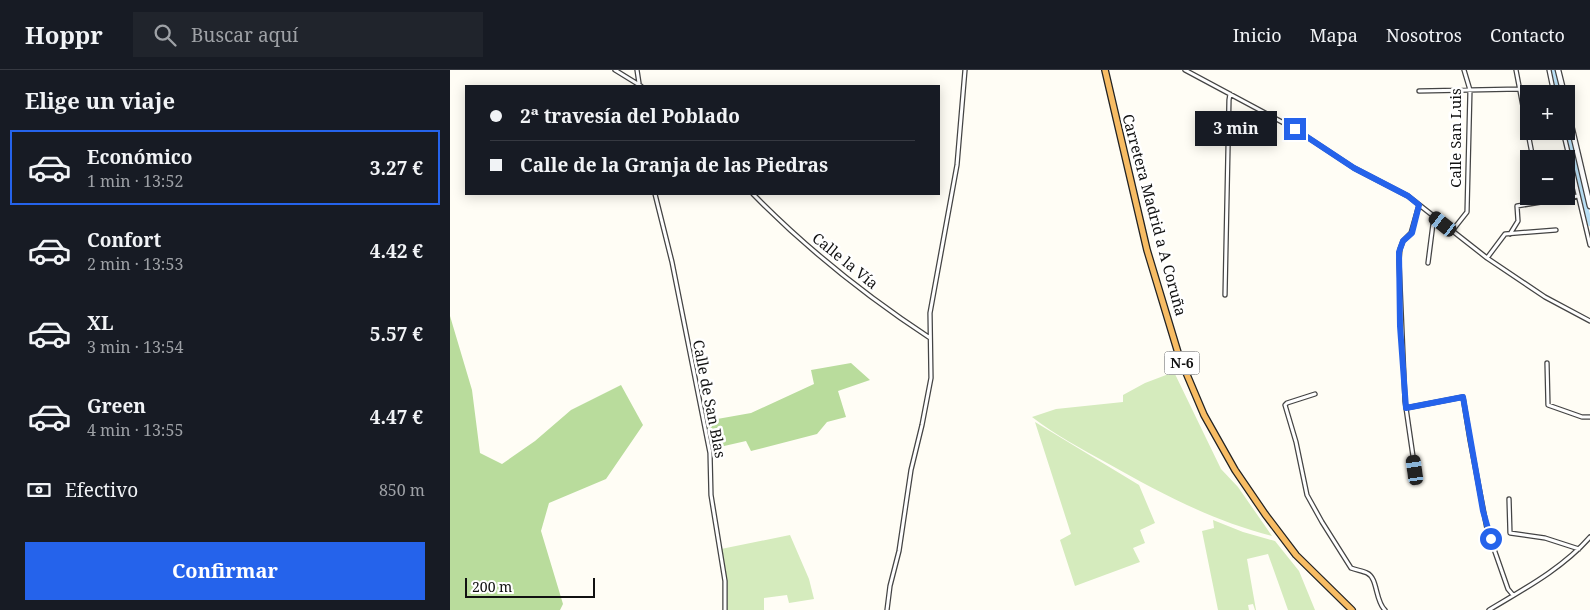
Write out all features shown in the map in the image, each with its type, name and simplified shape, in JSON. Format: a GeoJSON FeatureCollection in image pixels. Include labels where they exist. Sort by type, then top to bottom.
{"type":"FeatureCollection","features":[{"type":"Feature","properties":{"kind":"highway","name":"Carretera Madrid a A Coruña"},"geometry":{"type":"LineString","coordinates":[[1105,70],[1147,250],[1179,356],[1204,415],[1236,470],[1265,514],[1296,555],[1352,610]]}},
{"type":"Feature","properties":{"kind":"street"},"geometry":{"type":"LineString","coordinates":[[615,70],[640,85]]}},
{"type":"Feature","properties":{"kind":"street"},"geometry":{"type":"LineString","coordinates":[[637,70],[640,85]]}},
{"type":"Feature","properties":{"kind":"street"},"geometry":{"type":"LineString","coordinates":[[887,610],[890,586],[899,551],[911,470],[931,378],[930,313],[956,165],[965,70]]}},
{"type":"Feature","properties":{"kind":"street"},"geometry":{"type":"LineString","coordinates":[[1185,70],[1295,129],[1354,168],[1408,196],[1487,258],[1545,297],[1590,321]]}},
{"type":"Feature","properties":{"kind":"street","name":"Calle San Luis"},"geometry":{"type":"LineString","coordinates":[[1452,231],[1467,212],[1470,90],[1464,70]]}},
{"type":"Feature","properties":{"kind":"street"},"geometry":{"type":"LineString","coordinates":[[1419,91],[1520,89],[1516,70]]}},
{"type":"Feature","properties":{"kind":"street"},"geometry":{"type":"LineString","coordinates":[[1549,70],[1552,85]]}},
{"type":"Feature","properties":{"kind":"street"},"geometry":{"type":"LineString","coordinates":[[1558,70],[1562,85]]}},
{"type":"Feature","properties":{"kind":"street"},"geometry":{"type":"LineString","coordinates":[[1225,295],[1230,94]]}},
{"type":"Feature","properties":{"kind":"street"},"geometry":{"type":"LineString","coordinates":[[1565,140],[1590,245]]}},
{"type":"Feature","properties":{"kind":"street"},"geometry":{"type":"LineString","coordinates":[[1574,140],[1590,206]]}},
{"type":"Feature","properties":{"kind":"street","name":"Calle de San Blas"},"geometry":{"type":"LineString","coordinates":[[655,195],[672,262],[708,444],[711,495],[725,581],[725,610]]}},
{"type":"Feature","properties":{"kind":"street","name":"Calle la Vía"},"geometry":{"type":"LineString","coordinates":[[754,195],[819,255],[879,303],[930,338]]}},
{"type":"Feature","properties":{"kind":"street"},"geometry":{"type":"LineString","coordinates":[[1415,470],[1406,408],[1400,326],[1399,252],[1403,241],[1412,233],[1419,205]]}},
{"type":"Feature","properties":{"kind":"street"},"geometry":{"type":"LineString","coordinates":[[1510,234],[1518,221],[1517,206],[1522,205]]}},
{"type":"Feature","properties":{"kind":"street"},"geometry":{"type":"LineString","coordinates":[[1428,263],[1434,216]]}},
{"type":"Feature","properties":{"kind":"street"},"geometry":{"type":"LineString","coordinates":[[1487,258],[1506,234],[1556,230]]}},
{"type":"Feature","properties":{"kind":"street"},"geometry":{"type":"LineString","coordinates":[[1547,363],[1548,404],[1582,417],[1590,416]]}},
{"type":"Feature","properties":{"kind":"street"},"geometry":{"type":"LineString","coordinates":[[1315,394],[1285,405],[1296,442],[1307,495],[1351,568],[1369,574],[1372,578],[1379,602],[1385,610]]}},
{"type":"Feature","properties":{"kind":"street"},"geometry":{"type":"LineString","coordinates":[[1406,408],[1463,397],[1487,529],[1508,589],[1513,596]]}},
{"type":"Feature","properties":{"kind":"street"},"geometry":{"type":"LineString","coordinates":[[1509,499],[1510,533],[1544,538],[1580,549]]}},
{"type":"Feature","properties":{"kind":"street"},"geometry":{"type":"LineString","coordinates":[[1488,610],[1513,596],[1566,560],[1580,549],[1590,537]]}},
{"type":"Feature","properties":{"kind":"green space"},"geometry":{"type":"Polygon","coordinates":[[[450,316],[472,390],[480,453],[502,464],[535,441],[571,410],[621,385],[643,425],[606,479],[549,503],[541,531],[563,604],[560,610],[450,610],[450,316]]]}},
{"type":"Feature","properties":{"kind":"green space"},"geometry":{"type":"Polygon","coordinates":[[[851,363],[870,380],[838,391],[846,417],[827,422],[817,434],[751,451],[746,441],[711,449],[706,421],[751,413],[814,384],[811,370],[851,363]]]}},
{"type":"Feature","properties":{"kind":"green space"},"geometry":{"type":"Polygon","coordinates":[[[1174,372],[1221,469],[1238,487],[1272,536],[1250,530],[1187,505],[1069,442],[1032,417],[1056,409],[1123,402],[1123,395],[1145,383],[1174,372]]]}},
{"type":"Feature","properties":{"kind":"green space"},"geometry":{"type":"Polygon","coordinates":[[[1035,422],[1139,485],[1155,523],[1140,530],[1145,543],[1133,548],[1140,562],[1075,586],[1060,540],[1071,534],[1035,422]]]}},
{"type":"Feature","properties":{"kind":"green space"},"geometry":{"type":"Polygon","coordinates":[[[1213,520],[1243,532],[1275,541],[1299,571],[1315,610],[1288,610],[1268,554],[1247,559],[1256,610],[1253,604],[1248,605],[1249,610],[1218,610],[1202,531],[1214,528],[1213,520]]]}},
{"type":"Feature","properties":{"kind":"green space"},"geometry":{"type":"Polygon","coordinates":[[[790,535],[809,579],[814,599],[789,603],[787,595],[764,598],[764,610],[726,610],[727,582],[721,549],[790,535]]]}},
{"type":"Feature","properties":{"kind":"waterway"},"geometry":{"type":"LineString","coordinates":[[1554,70],[1557,85]]}},
{"type":"Feature","properties":{"kind":"waterway"},"geometry":{"type":"LineString","coordinates":[[1570,140],[1590,224]]}},
{"type":"Feature","properties":{"kind":"route"},"geometry":{"type":"LineString","coordinates":[[1295,129],[1354,168],[1408,196],[1419,205],[1412,233],[1403,241],[1399,252],[1400,326],[1406,408],[1463,397],[1483,511],[1491,539]]}}]}
